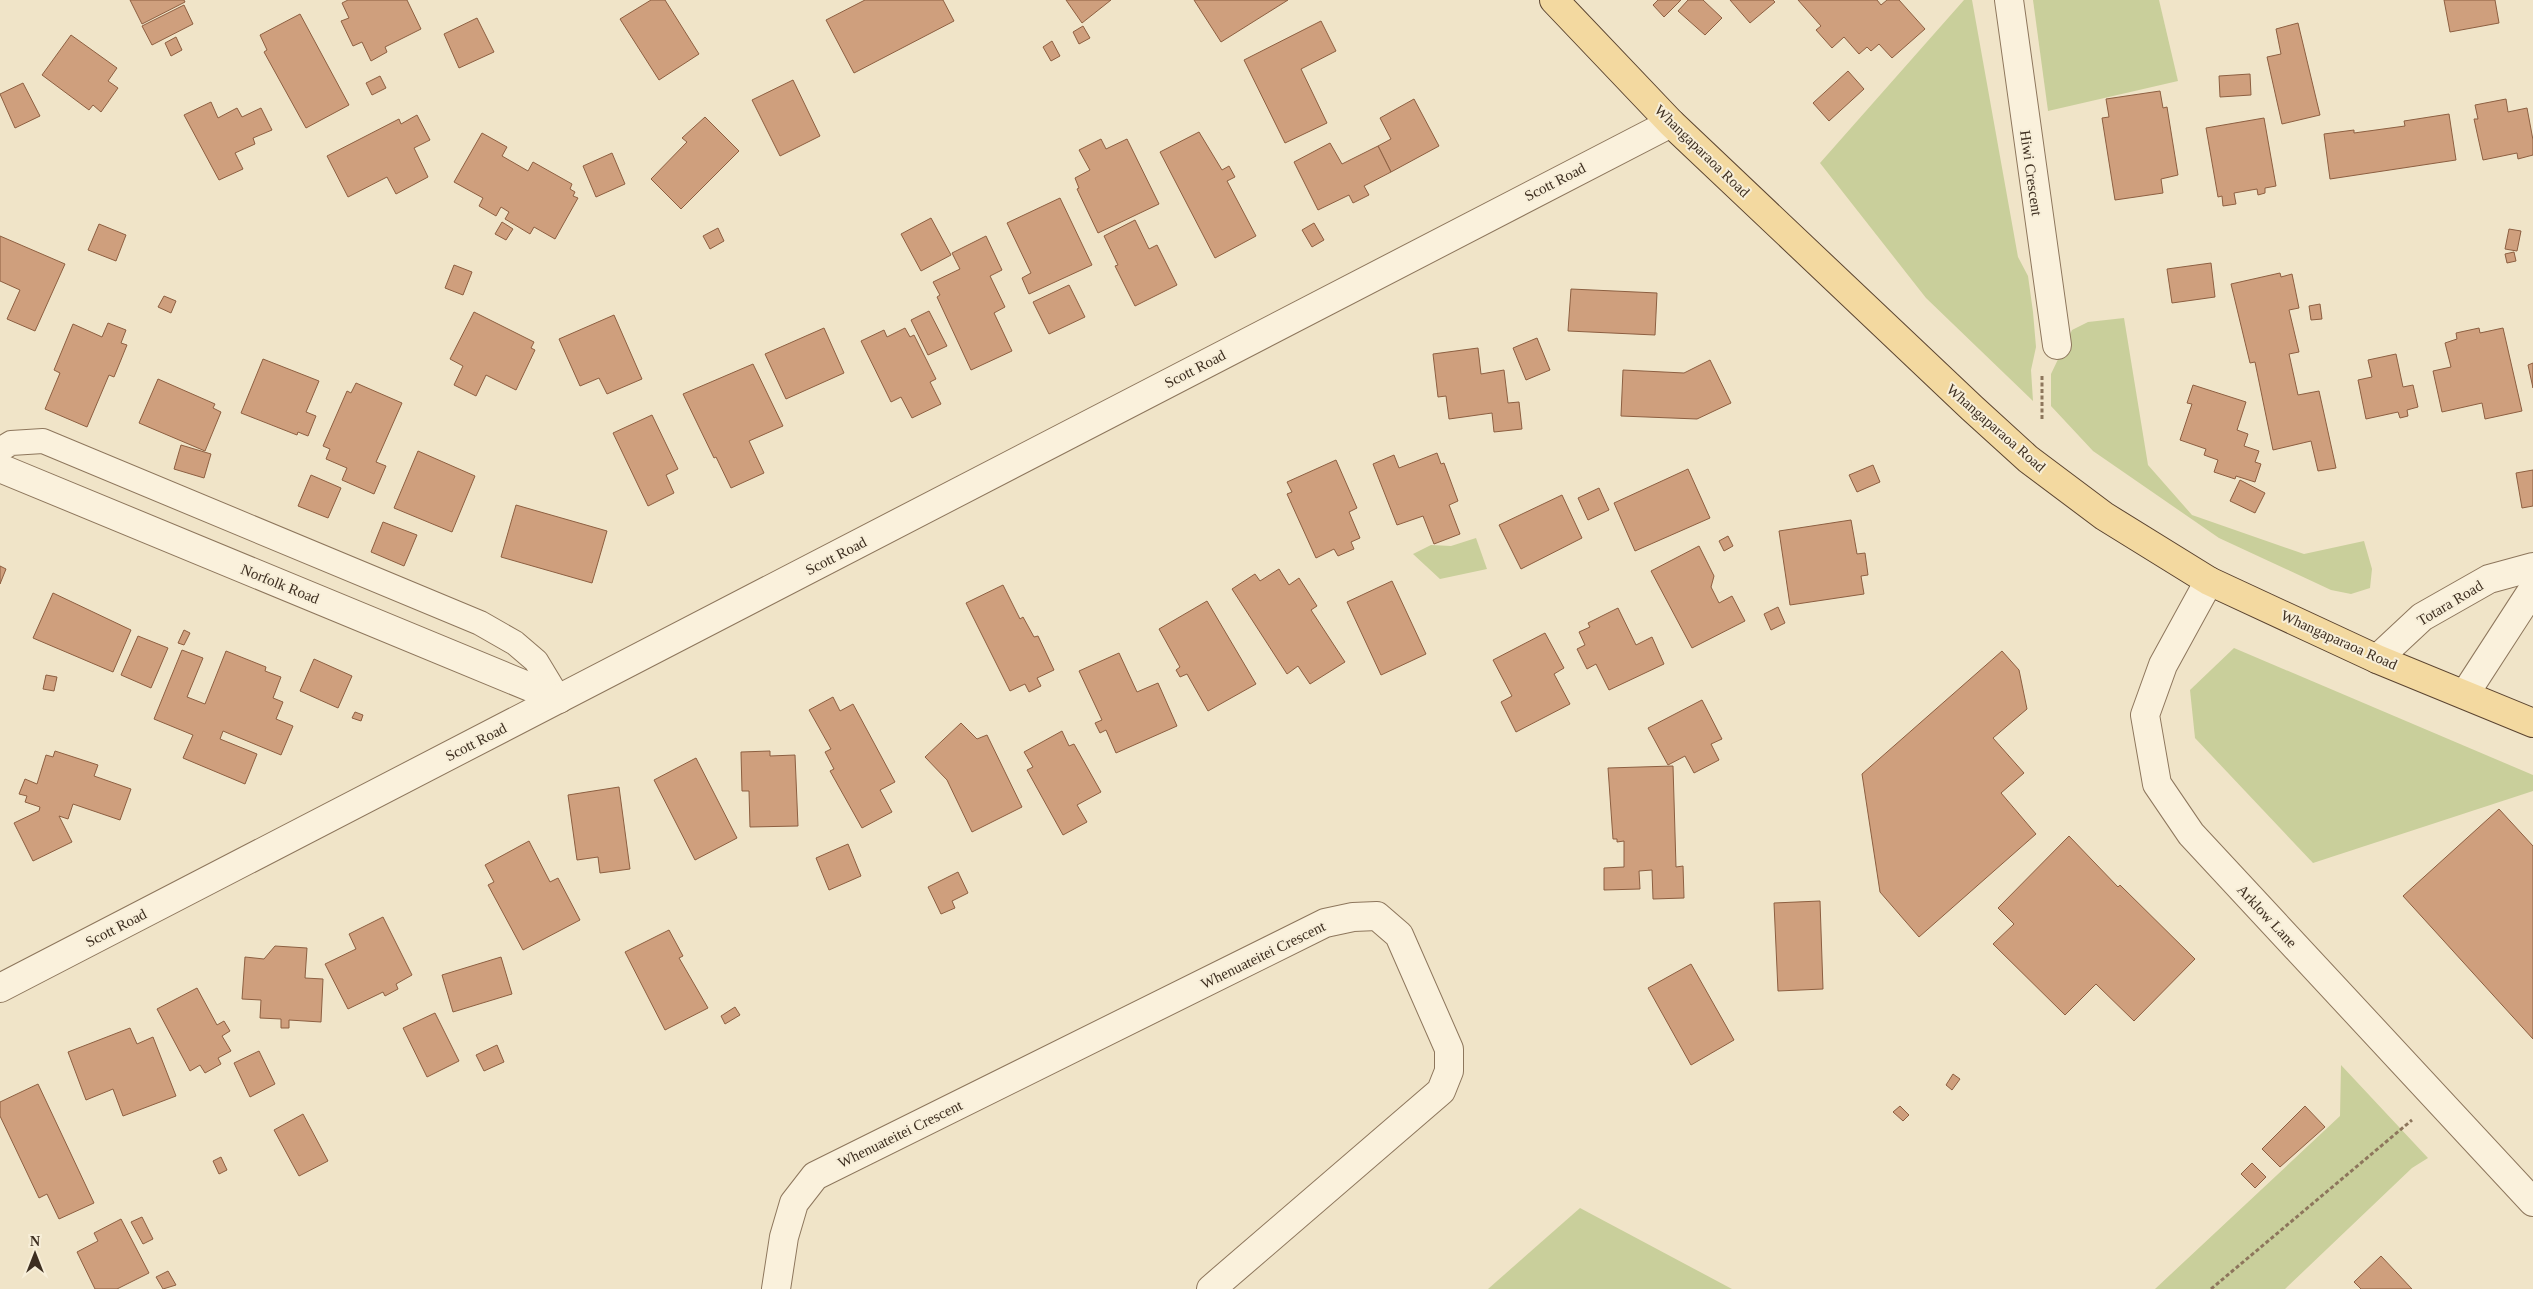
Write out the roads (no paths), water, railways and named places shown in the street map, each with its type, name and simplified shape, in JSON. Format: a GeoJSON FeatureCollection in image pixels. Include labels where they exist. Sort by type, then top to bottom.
{"type":"FeatureCollection","features":[{"type":"Feature","properties":{"kind":"main road","name":"Whangaparaoa Road"},"geometry":{"type":"LineString","coordinates":[[1554,0],[1671,122],[1972,408],[2028,459],[2104,516],[2209,582],[2377,659],[2533,723]]}},
{"type":"Feature","properties":{"kind":"street","name":"Hiwi Crescent"},"geometry":{"type":"LineString","coordinates":[[2009,0],[2057,345]]}},
{"type":"Feature","properties":{"kind":"street","name":"Scott Road"},"geometry":{"type":"LineString","coordinates":[[0,988],[1671,122]]}},
{"type":"Feature","properties":{"kind":"street","name":"Norfolk Road"},"geometry":{"type":"LineString","coordinates":[[0,468],[560,699]]}},
{"type":"Feature","properties":{"kind":"street","name":"Totara Road"},"geometry":{"type":"LineString","coordinates":[[2377,659],[2422,617],[2489,579],[2533,567]]}},
{"type":"Feature","properties":{"kind":"street","name":"Arklow Lane"},"geometry":{"type":"LineString","coordinates":[[2209,582],[2164,665],[2145,715],[2157,784],[2191,834],[2533,1202]]}},
{"type":"Feature","properties":{"kind":"street"},"geometry":{"type":"LineString","coordinates":[[2465,694],[2533,588]]}},
{"type":"Feature","properties":{"kind":"street","name":"Whenuateitei Crescent"},"geometry":{"type":"LineString","coordinates":[[776,1289],[784,1237],[794,1203],[815,1176],[1325,923],[1353,917],[1376,916],[1399,936],[1449,1049],[1449,1071],[1441,1091],[1211,1289]]}},
{"type":"Feature","properties":{"kind":"lane"},"geometry":{"type":"LineString","coordinates":[[0,450],[11,443],[43,441],[480,623],[515,643],[536,661],[560,699]]}}]}
